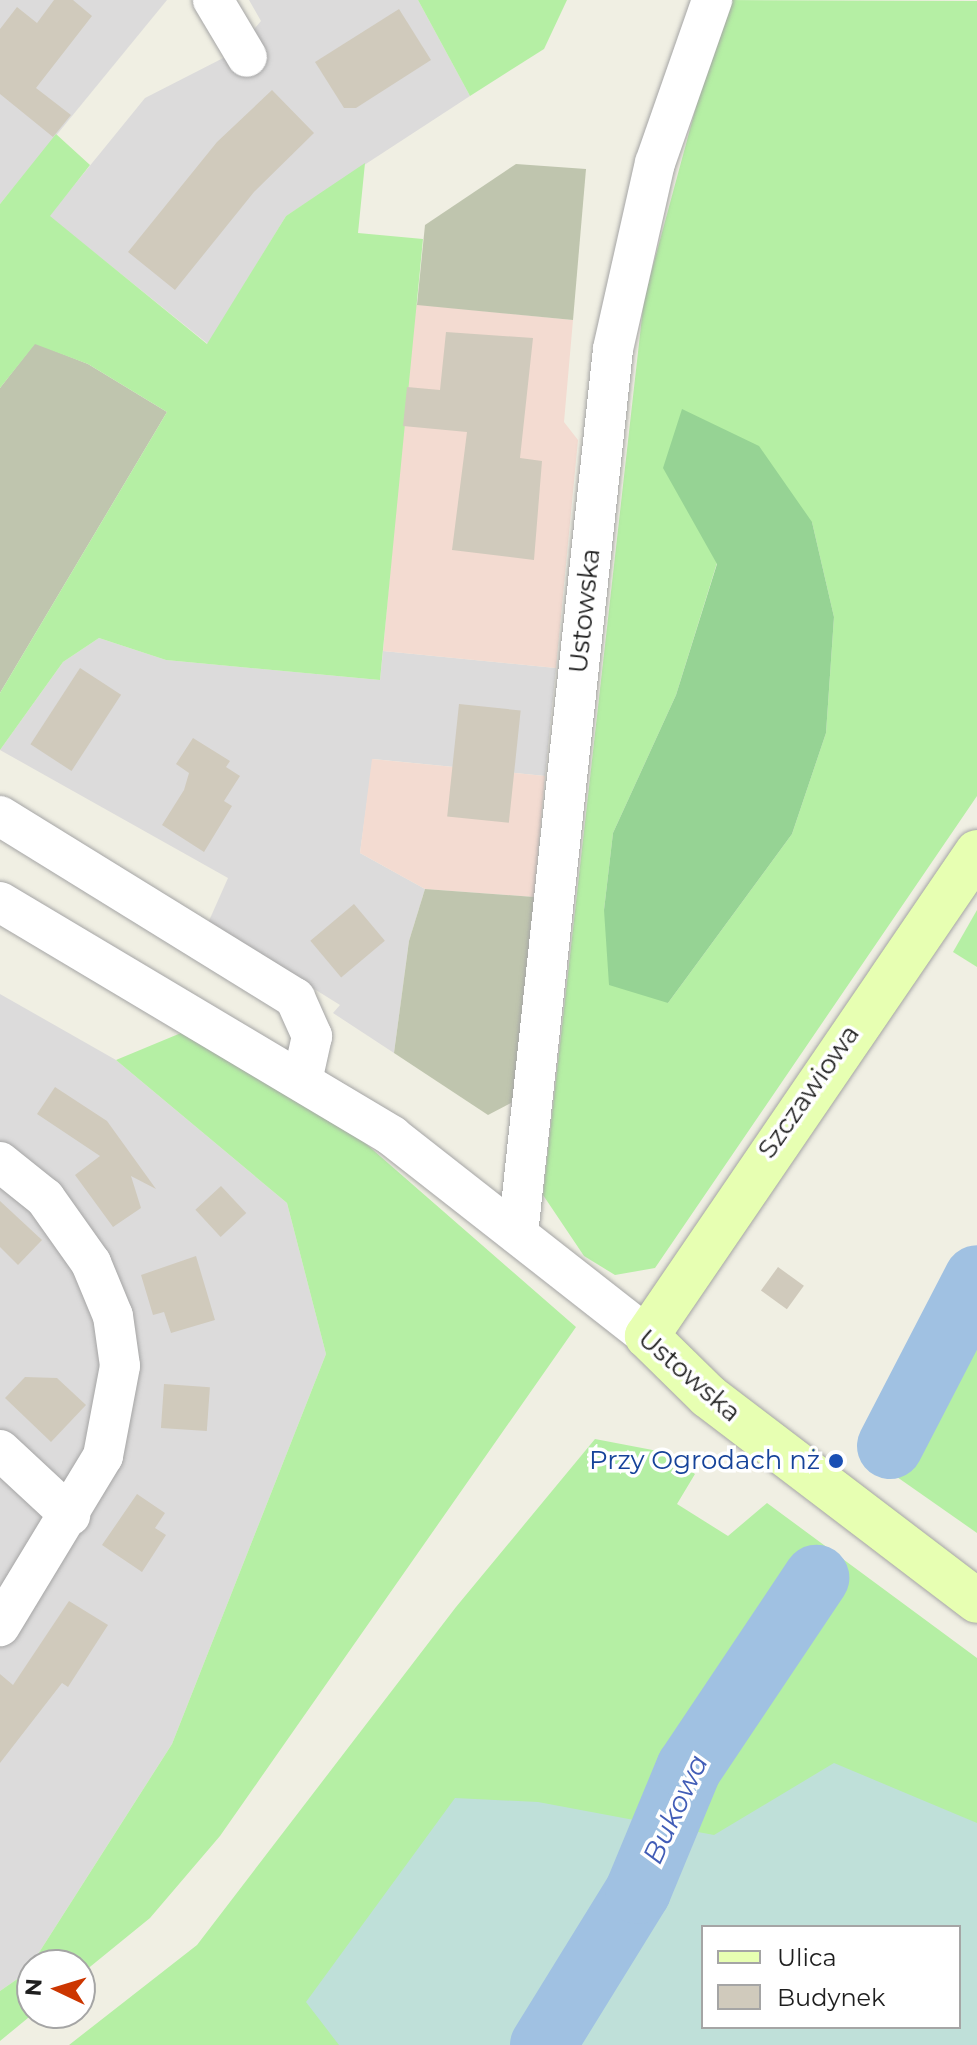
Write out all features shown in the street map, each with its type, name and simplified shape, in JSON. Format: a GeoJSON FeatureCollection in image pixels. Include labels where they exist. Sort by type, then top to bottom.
{"type":"FeatureCollection","features":[{"type":"Feature","properties":{"kind":"street"},"geometry":{"type":"LineString","coordinates":[[213,0],[247,57]]}},
{"type":"Feature","properties":{"kind":"street","name":"Ustowska"},"geometry":{"type":"LineString","coordinates":[[518,1234],[613,349],[655,163],[712,0]]}},
{"type":"Feature","properties":{"kind":"street"},"geometry":{"type":"LineString","coordinates":[[0,816],[295,998],[312,1036],[302,1081]]}},
{"type":"Feature","properties":{"kind":"street","name":"Szczawiowa"},"geometry":{"type":"LineString","coordinates":[[647,1336],[977,852]]}},
{"type":"Feature","properties":{"kind":"street","name":"Ustowska"},"geometry":{"type":"LineString","coordinates":[[0,902],[392,1136],[647,1336],[708,1396],[977,1601]]}},
{"type":"Feature","properties":{"kind":"street"},"geometry":{"type":"LineString","coordinates":[[0,1162],[45,1198],[79,1243],[104,1289],[119,1341],[120,1387],[111,1434],[70,1515],[0,1626]]}},
{"type":"Feature","properties":{"kind":"street"},"geometry":{"type":"LineString","coordinates":[[0,1450],[70,1515]]}},
{"type":"Feature","properties":{"kind":"shaded area"},"geometry":{"type":"Polygon","coordinates":[[[0,0],[167,0],[0,204],[0,0]]]}},
{"type":"Feature","properties":{"kind":"shaded area"},"geometry":{"type":"Polygon","coordinates":[[[249,0],[418,0],[470,96],[286,216],[208,344],[49,216],[145,98],[235,52],[261,21],[249,0]]]}},
{"type":"Feature","properties":{"kind":"shaded area"},"geometry":{"type":"Polygon","coordinates":[[[516,164],[586,169],[573,320],[417,305],[425,225],[516,164]]]}},
{"type":"Feature","properties":{"kind":"shaded area"},"geometry":{"type":"Polygon","coordinates":[[[414,304],[573,320],[564,422],[578,440],[556,668],[383,651],[414,304]]]}},
{"type":"Feature","properties":{"kind":"shaded area"},"geometry":{"type":"Polygon","coordinates":[[[35,343],[88,364],[167,412],[0,693],[0,388],[35,343]]]}},
{"type":"Feature","properties":{"kind":"shaded area"},"geometry":{"type":"Polygon","coordinates":[[[99,638],[166,660],[380,680],[383,651],[556,668],[545,776],[373,759],[360,853],[425,889],[409,941],[394,1053],[333,1013],[340,1005],[208,923],[228,878],[0,750],[63,662],[99,638]]]}},
{"type":"Feature","properties":{"kind":"shaded area"},"geometry":{"type":"Polygon","coordinates":[[[372,759],[545,776],[534,897],[425,889],[360,853],[372,759]]]}},
{"type":"Feature","properties":{"kind":"shaded area"},"geometry":{"type":"Polygon","coordinates":[[[425,889],[534,897],[513,1102],[488,1115],[394,1053],[409,941],[425,889]]]}},
{"type":"Feature","properties":{"kind":"shaded area"},"geometry":{"type":"Polygon","coordinates":[[[0,994],[116,1060],[287,1203],[326,1354],[172,1744],[41,1949],[16,1949],[16,1980],[0,1991],[0,994]]]}},
{"type":"Feature","properties":{"kind":"shaded area"},"geometry":{"type":"Polygon","coordinates":[[[834,1763],[977,1823],[977,2045],[339,2045],[306,2002],[455,1798],[538,1802],[714,1835],[834,1763]]]}},
{"type":"Feature","properties":{"kind":"green space"},"geometry":{"type":"Polygon","coordinates":[[[418,0],[567,0],[544,49],[470,96],[418,0]]]}},
{"type":"Feature","properties":{"kind":"green space"},"geometry":{"type":"Polygon","coordinates":[[[725,0],[977,1],[977,796],[655,1268],[615,1275],[584,1256],[543,1195],[644,299],[725,0]],[[812,522],[717,563],[676,695],[613,833],[604,910],[668,1003],[792,834],[826,733],[834,617],[812,522]]]}},
{"type":"Feature","properties":{"kind":"green space"},"geometry":{"type":"Polygon","coordinates":[[[56,134],[90,165],[50,216],[207,344],[286,216],[365,163],[358,233],[423,239],[380,680],[166,660],[99,638],[63,662],[0,750],[0,693],[167,412],[88,364],[35,344],[0,388],[0,204],[56,134]]]}},
{"type":"Feature","properties":{"kind":"green space"},"geometry":{"type":"Polygon","coordinates":[[[682,409],[759,446],[812,522],[834,617],[826,733],[792,834],[668,1003],[609,985],[604,910],[613,833],[676,695],[717,564],[663,468],[682,409]]]}},
{"type":"Feature","properties":{"kind":"green space"},"geometry":{"type":"Polygon","coordinates":[[[977,910],[977,967],[953,952],[977,910]]]}},
{"type":"Feature","properties":{"kind":"green space"},"geometry":{"type":"Polygon","coordinates":[[[181,1033],[357,1136],[576,1327],[220,1836],[150,1918],[96,1962],[96,1949],[41,1949],[172,1744],[326,1354],[287,1203],[116,1060],[181,1033]]]}},
{"type":"Feature","properties":{"kind":"green space"},"geometry":{"type":"Polygon","coordinates":[[[977,1301],[977,1533],[887,1470],[977,1301]]]}},
{"type":"Feature","properties":{"kind":"green space"},"geometry":{"type":"Polygon","coordinates":[[[595,1439],[663,1452],[695,1474],[677,1504],[728,1536],[767,1503],[977,1658],[977,2045],[69,2045],[89,2029],[96,2029],[96,2024],[197,1945],[456,1607],[595,1439]]]}},
{"type":"Feature","properties":{"kind":"green space"},"geometry":{"type":"Polygon","coordinates":[[[16,1980],[16,2028],[0,2041],[0,1991],[16,1980]]]}},
{"type":"Feature","properties":{"kind":"building"},"geometry":{"type":"Polygon","coordinates":[[[54,0],[73,0],[92,16],[36,88],[71,115],[53,137],[0,94],[0,29],[17,7],[37,23],[54,0]]]}},
{"type":"Feature","properties":{"kind":"building"},"geometry":{"type":"Polygon","coordinates":[[[399,9],[431,60],[356,108],[344,108],[315,62],[399,9]]]}},
{"type":"Feature","properties":{"kind":"building"},"geometry":{"type":"Polygon","coordinates":[[[272,90],[314,133],[254,192],[175,290],[128,252],[217,142],[272,90]]]}},
{"type":"Feature","properties":{"kind":"building"},"geometry":{"type":"Polygon","coordinates":[[[446,332],[533,338],[520,458],[542,461],[534,560],[452,550],[467,432],[403,426],[407,387],[440,390],[446,332]]]}},
{"type":"Feature","properties":{"kind":"building"},"geometry":{"type":"Polygon","coordinates":[[[80,668],[121,695],[72,771],[30,744],[80,668]]]}},
{"type":"Feature","properties":{"kind":"building"},"geometry":{"type":"Polygon","coordinates":[[[459,704],[521,710],[509,823],[447,816],[459,704]]]}},
{"type":"Feature","properties":{"kind":"building"},"geometry":{"type":"Polygon","coordinates":[[[193,738],[230,761],[226,767],[240,776],[224,801],[232,806],[204,852],[162,825],[184,790],[189,773],[176,764],[193,738]]]}},
{"type":"Feature","properties":{"kind":"building"},"geometry":{"type":"Polygon","coordinates":[[[354,904],[385,941],[341,977],[310,941],[354,904]]]}},
{"type":"Feature","properties":{"kind":"building"},"geometry":{"type":"Polygon","coordinates":[[[55,1087],[107,1121],[156,1189],[131,1176],[141,1208],[113,1227],[75,1175],[100,1156],[37,1114],[55,1087]]]}},
{"type":"Feature","properties":{"kind":"building"},"geometry":{"type":"Polygon","coordinates":[[[221,1186],[246,1213],[221,1237],[195,1210],[221,1186]]]}},
{"type":"Feature","properties":{"kind":"building"},"geometry":{"type":"Polygon","coordinates":[[[0,1201],[42,1240],[18,1265],[0,1247],[0,1201]]]}},
{"type":"Feature","properties":{"kind":"building"},"geometry":{"type":"Polygon","coordinates":[[[196,1256],[215,1320],[171,1333],[164,1312],[153,1315],[141,1275],[196,1256]]]}},
{"type":"Feature","properties":{"kind":"building"},"geometry":{"type":"Polygon","coordinates":[[[778,1267],[804,1286],[787,1309],[761,1290],[778,1267]]]}},
{"type":"Feature","properties":{"kind":"building"},"geometry":{"type":"Polygon","coordinates":[[[25,1377],[57,1378],[86,1405],[51,1442],[5,1398],[25,1377]]]}},
{"type":"Feature","properties":{"kind":"building"},"geometry":{"type":"Polygon","coordinates":[[[164,1384],[210,1387],[207,1431],[161,1428],[164,1384]]]}},
{"type":"Feature","properties":{"kind":"building"},"geometry":{"type":"Polygon","coordinates":[[[137,1494],[165,1513],[155,1528],[166,1535],[142,1572],[102,1545],[137,1494]]]}},
{"type":"Feature","properties":{"kind":"building"},"geometry":{"type":"Polygon","coordinates":[[[69,1601],[108,1625],[68,1687],[62,1683],[0,1763],[0,1674],[13,1685],[69,1601]]]}},
{"type":"Feature","properties":{"kind":"waterway","name":"Bukowa"},"geometry":{"type":"LineString","coordinates":[[890,1446],[977,1278]]}},
{"type":"Feature","properties":{"kind":"waterway","name":"Bukowa"},"geometry":{"type":"LineString","coordinates":[[543,2045],[638,1891],[689,1768],[816,1578]]}},
{"type":"Feature","properties":{"kind":"place","name":"Przy Ogrodach nż"},"geometry":{"type":"Point","coordinates":[836,1461]}}]}
